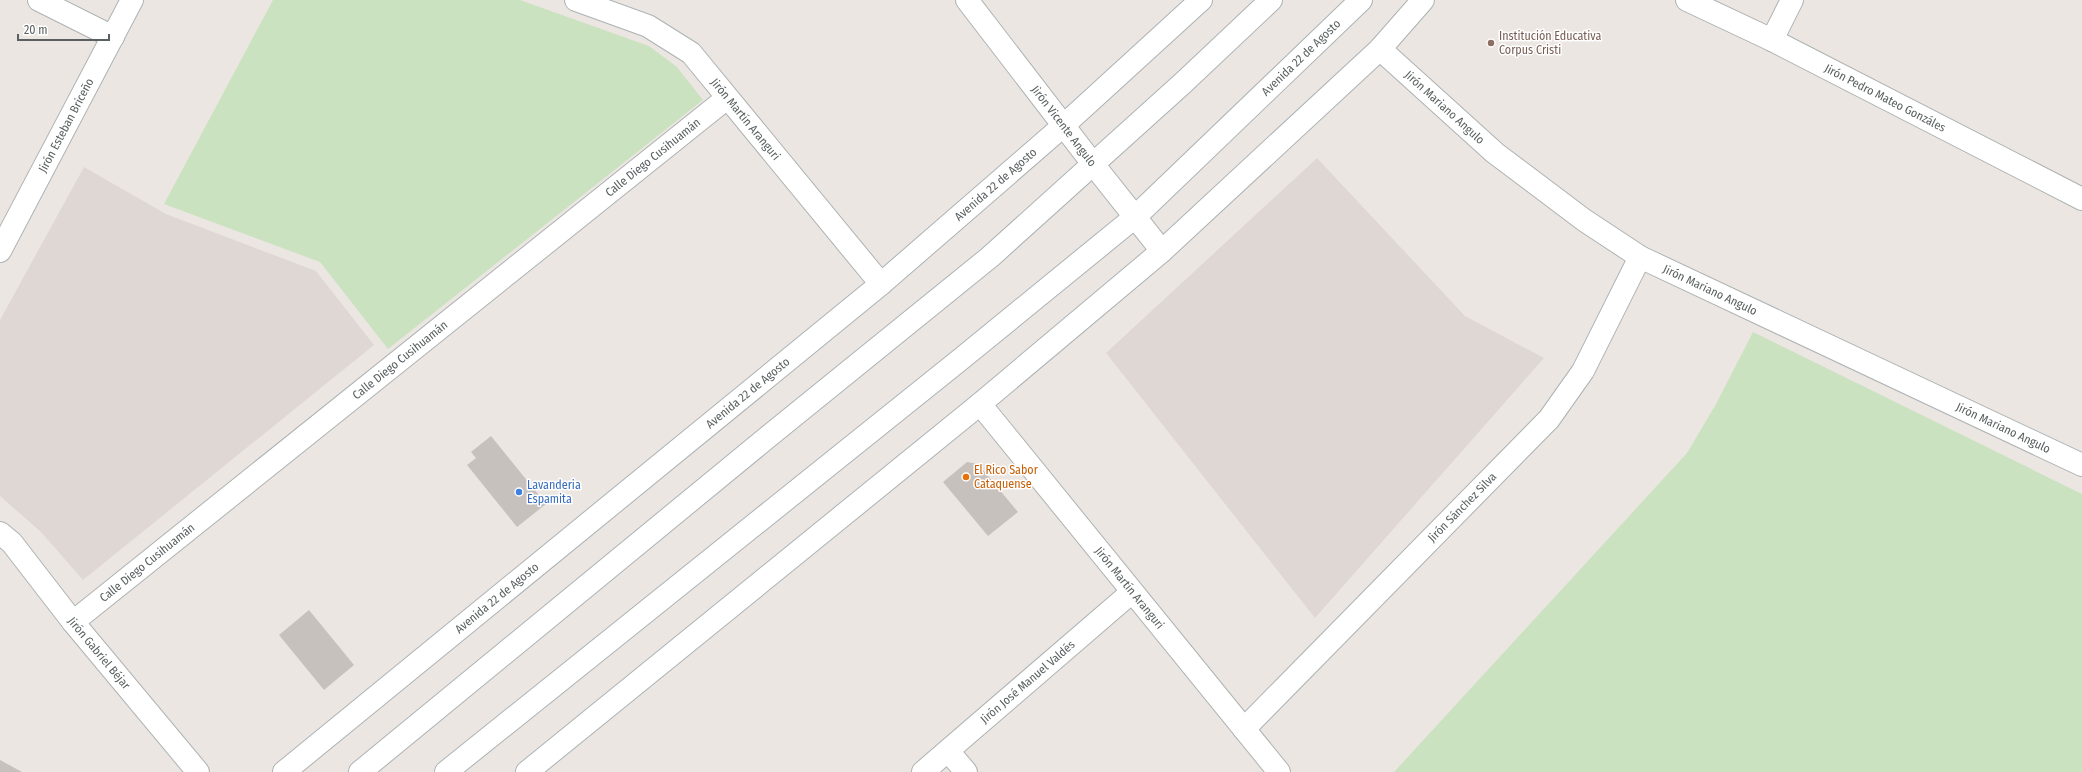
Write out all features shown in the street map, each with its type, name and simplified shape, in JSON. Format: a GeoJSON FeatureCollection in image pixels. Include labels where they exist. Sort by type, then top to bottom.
{"type":"FeatureCollection","features":[{"type":"Feature","properties":{"kind":"street"},"geometry":{"type":"LineString","coordinates":[[39,0],[113,37]]}},
{"type":"Feature","properties":{"kind":"street","name":"Jirón Esteban Briceño"},"geometry":{"type":"LineString","coordinates":[[0,251],[132,0]]}},
{"type":"Feature","properties":{"kind":"street","name":"Jirón Martín Aranguri"},"geometry":{"type":"LineString","coordinates":[[576,0],[648,26],[691,53],[881,284]]}},
{"type":"Feature","properties":{"kind":"street","name":"Jirón Vicente Angulo"},"geometry":{"type":"LineString","coordinates":[[967,0],[1063,126],[1162,251]]}},
{"type":"Feature","properties":{"kind":"street","name":"Avenida 22 de Agosto"},"geometry":{"type":"LineString","coordinates":[[284,772],[881,284],[1063,126],[1201,0]]}},
{"type":"Feature","properties":{"kind":"street"},"geometry":{"type":"LineString","coordinates":[[360,772],[990,257],[1271,0]]}},
{"type":"Feature","properties":{"kind":"street","name":"Avenida 22 de Agosto"},"geometry":{"type":"LineString","coordinates":[[446,772],[949,369],[1135,217],[1361,0]]}},
{"type":"Feature","properties":{"kind":"street"},"geometry":{"type":"LineString","coordinates":[[527,772],[980,404],[1162,251],[1380,49],[1423,0]]}},
{"type":"Feature","properties":{"kind":"street","name":"Jirón Pedro Mateo Gonzáles"},"geometry":{"type":"LineString","coordinates":[[1687,0],[1772,40],[2082,199]]}},
{"type":"Feature","properties":{"kind":"street"},"geometry":{"type":"LineString","coordinates":[[1772,40],[1792,0]]}},
{"type":"Feature","properties":{"kind":"street","name":"Jirón Mariano Angulo"},"geometry":{"type":"LineString","coordinates":[[1380,49],[1495,153],[1584,220],[1640,256],[2082,465]]}},
{"type":"Feature","properties":{"kind":"street","name":"Calle Diego Cusihuamán"},"geometry":{"type":"LineString","coordinates":[[73,622],[727,98]]}},
{"type":"Feature","properties":{"kind":"street","name":"Jirón Sánchez Silva"},"geometry":{"type":"LineString","coordinates":[[1244,729],[1549,419],[1583,370],[1640,256]]}},
{"type":"Feature","properties":{"kind":"street","name":"Jirón Martín Aranguri"},"geometry":{"type":"LineString","coordinates":[[980,404],[1279,772]]}},
{"type":"Feature","properties":{"kind":"street","name":"Jirón Gabriel Béjar"},"geometry":{"type":"LineString","coordinates":[[0,534],[12,543],[73,622],[198,772]]}},
{"type":"Feature","properties":{"kind":"street","name":"Jirón José Manuel Valdés"},"geometry":{"type":"LineString","coordinates":[[923,772],[949,752],[1132,592]]}},
{"type":"Feature","properties":{"kind":"street"},"geometry":{"type":"LineString","coordinates":[[949,752],[966,772]]}},
{"type":"Feature","properties":{"kind":"shaded area"},"geometry":{"type":"Polygon","coordinates":[[[1317,158],[1465,316],[1544,358],[1315,618],[1106,353],[1317,158]]]}},
{"type":"Feature","properties":{"kind":"shaded area"},"geometry":{"type":"Polygon","coordinates":[[[84,167],[166,214],[316,271],[374,345],[83,580],[41,532],[0,496],[0,320],[84,167]]]}},
{"type":"Feature","properties":{"kind":"green space"},"geometry":{"type":"Polygon","coordinates":[[[273,0],[520,0],[649,46],[677,67],[703,100],[388,349],[320,262],[164,204],[273,0]]]}},
{"type":"Feature","properties":{"kind":"green space"},"geometry":{"type":"Polygon","coordinates":[[[1753,332],[2082,494],[2082,772],[1394,772],[1687,453],[1716,404],[1753,332]]]}},
{"type":"Feature","properties":{"kind":"building"},"geometry":{"type":"Polygon","coordinates":[[[491,436],[546,504],[517,527],[467,465],[476,458],[471,452],[491,436]]]}},
{"type":"Feature","properties":{"kind":"building"},"geometry":{"type":"Polygon","coordinates":[[[967,462],[978,464],[1018,512],[988,536],[943,482],[967,462]]]}},
{"type":"Feature","properties":{"kind":"building"},"geometry":{"type":"Polygon","coordinates":[[[309,610],[354,665],[324,690],[279,635],[309,610]]]}},
{"type":"Feature","properties":{"kind":"building"},"geometry":{"type":"Polygon","coordinates":[[[0,760],[22,772],[0,772],[0,760]]]}},
{"type":"Feature","properties":{"kind":"place","name":"Institución Educativa Corpus Cristi"},"geometry":{"type":"Point","coordinates":[1491,43]}},
{"type":"Feature","properties":{"kind":"place","name":"El Rico Sabor Cataquense"},"geometry":{"type":"Point","coordinates":[966,477]}},
{"type":"Feature","properties":{"kind":"place","name":"Lavanderia Espamita"},"geometry":{"type":"Point","coordinates":[519,492]}}]}
